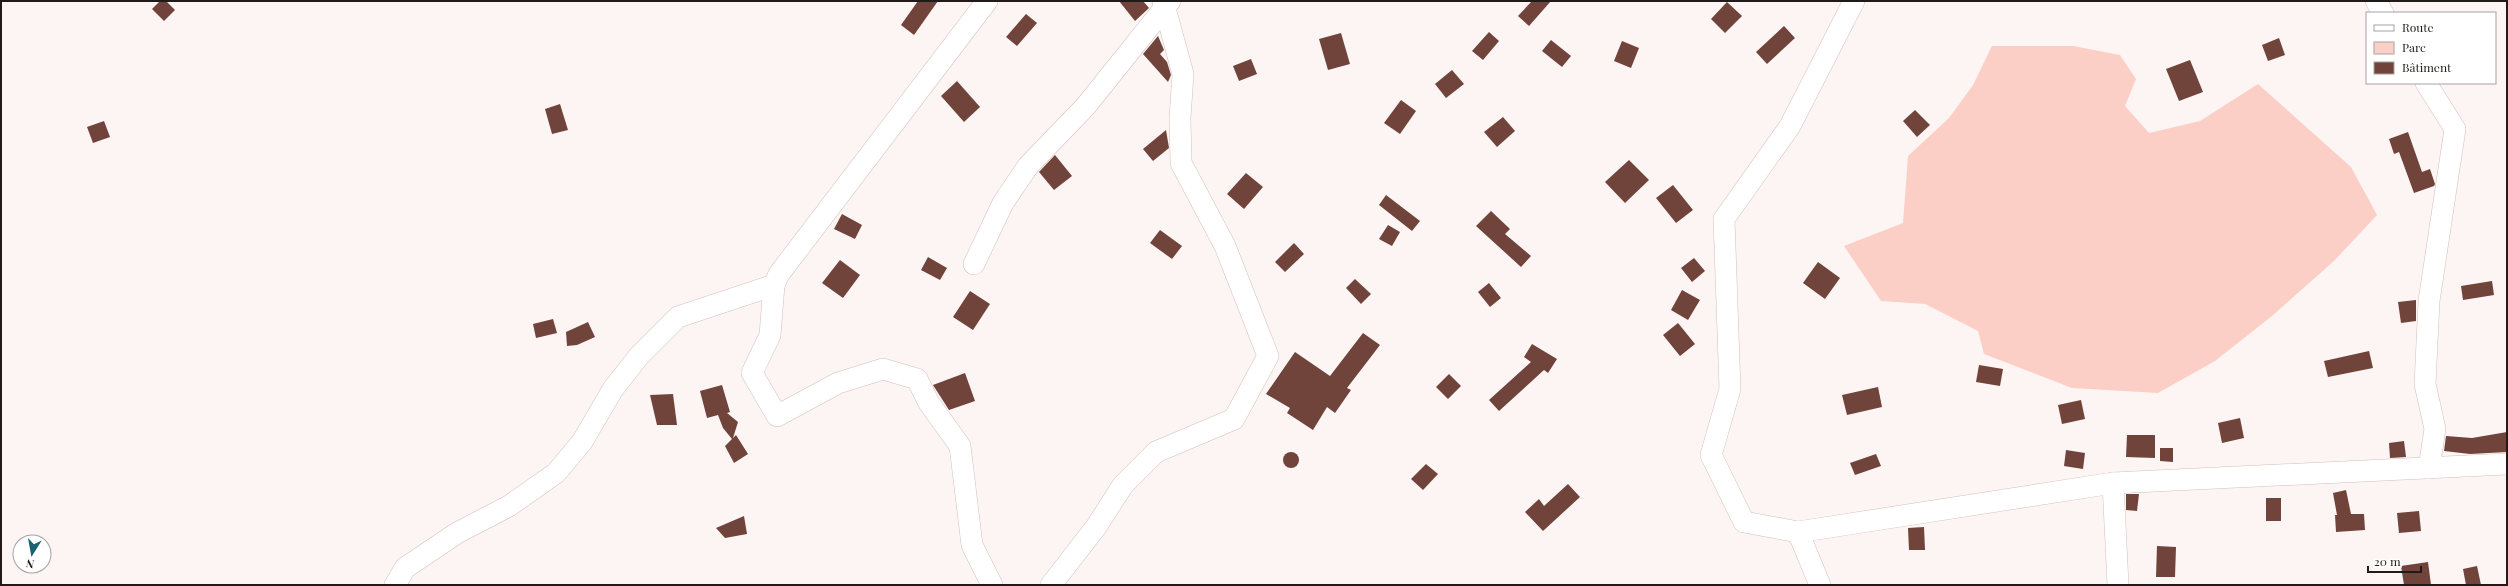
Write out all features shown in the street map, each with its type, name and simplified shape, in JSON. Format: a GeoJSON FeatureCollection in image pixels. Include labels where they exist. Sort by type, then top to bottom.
{"type":"FeatureCollection","features":[{"type":"Feature","properties":{"kind":"street"},"geometry":{"type":"LineString","coordinates":[[987,1],[779,274],[774,285],[770,336],[752,373],[777,416],[838,383],[883,369],[917,379],[929,403],[960,446],[972,545],[992,585]]}},
{"type":"Feature","properties":{"kind":"street"},"geometry":{"type":"LineString","coordinates":[[1854,1],[1790,126],[1724,218],[1730,389],[1711,455],[1744,522],[1798,532],[2114,483],[2507,464]]}},
{"type":"Feature","properties":{"kind":"street"},"geometry":{"type":"LineString","coordinates":[[2376,1],[2382,12]]}},
{"type":"Feature","properties":{"kind":"street"},"geometry":{"type":"LineString","coordinates":[[974,264],[1002,203],[1028,166],[1085,106],[1167,3]]}},
{"type":"Feature","properties":{"kind":"street"},"geometry":{"type":"LineString","coordinates":[[1051,585],[1096,527],[1123,486],[1156,452],[1234,419],[1268,356],[1224,246],[1181,163],[1180,118],[1183,74],[1167,3]]}},
{"type":"Feature","properties":{"kind":"street"},"geometry":{"type":"LineString","coordinates":[[2427,84],[2454,129],[2429,301],[2425,384],[2435,429],[2429,468]]}},
{"type":"Feature","properties":{"kind":"street"},"geometry":{"type":"LineString","coordinates":[[395,585],[405,568],[457,532],[509,506],[556,473],[582,442],[613,389],[639,356],[678,317],[774,285]]}},
{"type":"Feature","properties":{"kind":"street"},"geometry":{"type":"LineString","coordinates":[[2114,483],[2118,585]]}},
{"type":"Feature","properties":{"kind":"street"},"geometry":{"type":"LineString","coordinates":[[1798,532],[1820,585]]}},
{"type":"Feature","properties":{"kind":"green space"},"geometry":{"type":"Polygon","coordinates":[[[1992,46],[2073,46],[2120,55],[2136,79],[2125,106],[2149,133],[2200,121],[2258,84],[2351,167],[2377,215],[2334,261],[2272,316],[2215,361],[2158,393],[2072,388],[1984,354],[1978,331],[1925,304],[1881,301],[1844,246],[1903,223],[1908,156],[1949,118],[1973,85],[1992,46]]]}},
{"type":"Feature","properties":{"kind":"building"},"geometry":{"type":"Polygon","coordinates":[[[160,1],[166,1],[175,10],[164,21],[152,9],[160,1]]]}},
{"type":"Feature","properties":{"kind":"building"},"geometry":{"type":"Polygon","coordinates":[[[918,1],[938,1],[914,35],[901,25],[918,1]]]}},
{"type":"Feature","properties":{"kind":"building"},"geometry":{"type":"Polygon","coordinates":[[[1119,1],[1143,1],[1149,8],[1135,21],[1119,1]]]}},
{"type":"Feature","properties":{"kind":"building"},"geometry":{"type":"Polygon","coordinates":[[[1532,1],[1551,1],[1529,26],[1518,16],[1532,1]]]}},
{"type":"Feature","properties":{"kind":"building"},"geometry":{"type":"Polygon","coordinates":[[[1727,2],[1742,16],[1725,33],[1711,19],[1727,2]]]}},
{"type":"Feature","properties":{"kind":"building"},"geometry":{"type":"Polygon","coordinates":[[[1026,14],[1037,23],[1017,46],[1006,37],[1026,14]]]}},
{"type":"Feature","properties":{"kind":"building"},"geometry":{"type":"Polygon","coordinates":[[[1784,26],[1795,38],[1767,64],[1756,52],[1784,26]]]}},
{"type":"Feature","properties":{"kind":"building"},"geometry":{"type":"Polygon","coordinates":[[[1489,32],[1499,41],[1483,60],[1472,51],[1489,32]]]}},
{"type":"Feature","properties":{"kind":"building"},"geometry":{"type":"Polygon","coordinates":[[[1341,33],[1350,64],[1328,70],[1319,39],[1341,33]]]}},
{"type":"Feature","properties":{"kind":"building"},"geometry":{"type":"Polygon","coordinates":[[[1158,36],[1164,50],[1160,54],[1167,62],[1171,75],[1168,82],[1143,54],[1158,36]]]}},
{"type":"Feature","properties":{"kind":"building"},"geometry":{"type":"Polygon","coordinates":[[[2279,38],[2285,55],[2268,61],[2262,45],[2279,38]]]}},
{"type":"Feature","properties":{"kind":"building"},"geometry":{"type":"Polygon","coordinates":[[[1551,40],[1571,56],[1562,67],[1542,51],[1551,40]]]}},
{"type":"Feature","properties":{"kind":"building"},"geometry":{"type":"Polygon","coordinates":[[[1622,41],[1639,48],[1631,68],[1614,61],[1622,41]]]}},
{"type":"Feature","properties":{"kind":"building"},"geometry":{"type":"Polygon","coordinates":[[[1251,59],[1257,74],[1239,81],[1233,66],[1251,59]]]}},
{"type":"Feature","properties":{"kind":"building"},"geometry":{"type":"Polygon","coordinates":[[[2190,60],[2203,92],[2179,101],[2166,69],[2190,60]]]}},
{"type":"Feature","properties":{"kind":"building"},"geometry":{"type":"Polygon","coordinates":[[[1452,70],[1464,84],[1446,98],[1435,84],[1452,70]]]}},
{"type":"Feature","properties":{"kind":"building"},"geometry":{"type":"Polygon","coordinates":[[[957,81],[980,107],[964,122],[941,96],[957,81]]]}},
{"type":"Feature","properties":{"kind":"building"},"geometry":{"type":"Polygon","coordinates":[[[1401,100],[1416,111],[1400,134],[1384,123],[1401,100]]]}},
{"type":"Feature","properties":{"kind":"building"},"geometry":{"type":"Polygon","coordinates":[[[560,104],[568,130],[552,134],[545,109],[560,104]]]}},
{"type":"Feature","properties":{"kind":"building"},"geometry":{"type":"Polygon","coordinates":[[[1915,110],[1930,125],[1917,137],[1903,121],[1915,110]]]}},
{"type":"Feature","properties":{"kind":"building"},"geometry":{"type":"Polygon","coordinates":[[[1503,117],[1515,131],[1497,147],[1484,132],[1503,117]]]}},
{"type":"Feature","properties":{"kind":"building"},"geometry":{"type":"Polygon","coordinates":[[[104,121],[110,137],[93,143],[87,127],[104,121]]]}},
{"type":"Feature","properties":{"kind":"building"},"geometry":{"type":"Polygon","coordinates":[[[1166,130],[1169,148],[1153,161],[1143,149],[1166,130]]]}},
{"type":"Feature","properties":{"kind":"building"},"geometry":{"type":"Polygon","coordinates":[[[2408,132],[2422,172],[2430,169],[2435,184],[2434,186],[2414,193],[2399,152],[2394,154],[2389,139],[2408,132]]]}},
{"type":"Feature","properties":{"kind":"building"},"geometry":{"type":"Polygon","coordinates":[[[1055,155],[1072,176],[1054,190],[1039,172],[1055,155]]]}},
{"type":"Feature","properties":{"kind":"building"},"geometry":{"type":"Polygon","coordinates":[[[1629,160],[1649,180],[1625,203],[1605,182],[1629,160]]]}},
{"type":"Feature","properties":{"kind":"building"},"geometry":{"type":"Polygon","coordinates":[[[1246,173],[1263,187],[1244,209],[1227,194],[1246,173]]]}},
{"type":"Feature","properties":{"kind":"building"},"geometry":{"type":"Polygon","coordinates":[[[1673,185],[1693,210],[1676,223],[1656,198],[1673,185]]]}},
{"type":"Feature","properties":{"kind":"building"},"geometry":{"type":"Polygon","coordinates":[[[1386,195],[1420,221],[1412,231],[1379,205],[1386,195]]]}},
{"type":"Feature","properties":{"kind":"building"},"geometry":{"type":"Polygon","coordinates":[[[1491,211],[1510,229],[1505,234],[1531,256],[1521,267],[1476,226],[1491,211]]]}},
{"type":"Feature","properties":{"kind":"building"},"geometry":{"type":"Polygon","coordinates":[[[842,214],[862,225],[855,239],[834,229],[842,214]]]}},
{"type":"Feature","properties":{"kind":"building"},"geometry":{"type":"Polygon","coordinates":[[[1388,225],[1400,232],[1392,246],[1379,239],[1388,225]]]}},
{"type":"Feature","properties":{"kind":"building"},"geometry":{"type":"Polygon","coordinates":[[[1160,230],[1182,246],[1172,259],[1150,243],[1160,230]]]}},
{"type":"Feature","properties":{"kind":"building"},"geometry":{"type":"Polygon","coordinates":[[[1294,243],[1304,254],[1285,272],[1275,262],[1294,243]]]}},
{"type":"Feature","properties":{"kind":"building"},"geometry":{"type":"Polygon","coordinates":[[[928,257],[947,268],[940,280],[921,270],[928,257]]]}},
{"type":"Feature","properties":{"kind":"building"},"geometry":{"type":"Polygon","coordinates":[[[1694,258],[1705,271],[1692,282],[1681,268],[1694,258]]]}},
{"type":"Feature","properties":{"kind":"building"},"geometry":{"type":"Polygon","coordinates":[[[840,260],[860,275],[843,298],[822,283],[840,260]]]}},
{"type":"Feature","properties":{"kind":"building"},"geometry":{"type":"Polygon","coordinates":[[[1818,262],[1840,278],[1825,299],[1803,283],[1818,262]]]}},
{"type":"Feature","properties":{"kind":"building"},"geometry":{"type":"Polygon","coordinates":[[[1355,279],[1371,294],[1361,304],[1346,288],[1355,279]]]}},
{"type":"Feature","properties":{"kind":"building"},"geometry":{"type":"Polygon","coordinates":[[[2492,281],[2494,295],[2463,300],[2461,286],[2492,281]]]}},
{"type":"Feature","properties":{"kind":"building"},"geometry":{"type":"Polygon","coordinates":[[[1489,283],[1501,298],[1490,307],[1478,292],[1489,283]]]}},
{"type":"Feature","properties":{"kind":"building"},"geometry":{"type":"Polygon","coordinates":[[[1682,290],[1700,300],[1688,320],[1671,310],[1682,290]]]}},
{"type":"Feature","properties":{"kind":"building"},"geometry":{"type":"Polygon","coordinates":[[[970,291],[990,304],[973,330],[953,317],[970,291]]]}},
{"type":"Feature","properties":{"kind":"building"},"geometry":{"type":"Polygon","coordinates":[[[2416,300],[2416,321],[2401,323],[2398,302],[2416,300]]]}},
{"type":"Feature","properties":{"kind":"building"},"geometry":{"type":"Polygon","coordinates":[[[553,319],[557,333],[536,338],[533,324],[553,319]]]}},
{"type":"Feature","properties":{"kind":"building"},"geometry":{"type":"Polygon","coordinates":[[[588,322],[595,337],[577,345],[567,346],[566,332],[588,322]]]}},
{"type":"Feature","properties":{"kind":"building"},"geometry":{"type":"Polygon","coordinates":[[[1678,323],[1695,344],[1680,356],[1663,335],[1678,323]]]}},
{"type":"Feature","properties":{"kind":"building"},"geometry":{"type":"Polygon","coordinates":[[[1363,333],[1380,345],[1347,388],[1351,390],[1335,413],[1327,407],[1313,430],[1287,413],[1290,408],[1266,394],[1295,352],[1330,376],[1363,333]]]}},
{"type":"Feature","properties":{"kind":"building"},"geometry":{"type":"Polygon","coordinates":[[[1532,344],[1557,359],[1548,373],[1544,370],[1499,411],[1489,400],[1531,362],[1524,357],[1532,344]]]}},
{"type":"Feature","properties":{"kind":"building"},"geometry":{"type":"Polygon","coordinates":[[[2369,351],[2373,368],[2328,377],[2324,361],[2369,351]]]}},
{"type":"Feature","properties":{"kind":"building"},"geometry":{"type":"Polygon","coordinates":[[[1979,365],[2003,369],[2000,386],[1976,382],[1979,365]]]}},
{"type":"Feature","properties":{"kind":"building"},"geometry":{"type":"Polygon","coordinates":[[[965,373],[975,401],[949,410],[933,385],[965,373]]]}},
{"type":"Feature","properties":{"kind":"building"},"geometry":{"type":"Polygon","coordinates":[[[1449,374],[1461,386],[1448,399],[1436,387],[1449,374]]]}},
{"type":"Feature","properties":{"kind":"building"},"geometry":{"type":"Polygon","coordinates":[[[722,385],[730,412],[727,413],[738,422],[733,438],[736,435],[748,454],[734,463],[725,446],[732,439],[723,428],[718,415],[707,418],[700,391],[722,385]]]}},
{"type":"Feature","properties":{"kind":"building"},"geometry":{"type":"Polygon","coordinates":[[[1878,387],[1882,407],[1847,415],[1842,395],[1878,387]]]}},
{"type":"Feature","properties":{"kind":"building"},"geometry":{"type":"Polygon","coordinates":[[[673,394],[677,425],[657,425],[650,395],[673,394]]]}},
{"type":"Feature","properties":{"kind":"building"},"geometry":{"type":"Polygon","coordinates":[[[2081,400],[2085,419],[2062,424],[2058,405],[2081,400]]]}},
{"type":"Feature","properties":{"kind":"building"},"geometry":{"type":"Polygon","coordinates":[[[2240,418],[2244,438],[2222,443],[2218,423],[2240,418]]]}},
{"type":"Feature","properties":{"kind":"building"},"geometry":{"type":"Polygon","coordinates":[[[2507,432],[2507,452],[2470,454],[2444,451],[2446,436],[2472,438],[2507,432]]]}},
{"type":"Feature","properties":{"kind":"building"},"geometry":{"type":"Polygon","coordinates":[[[2127,435],[2155,435],[2155,458],[2126,457],[2127,435]]]}},
{"type":"Feature","properties":{"kind":"building"},"geometry":{"type":"Polygon","coordinates":[[[2404,441],[2406,457],[2390,458],[2389,443],[2404,441]]]}},
{"type":"Feature","properties":{"kind":"building"},"geometry":{"type":"Polygon","coordinates":[[[2160,448],[2173,448],[2173,462],[2160,461],[2160,448]]]}},
{"type":"Feature","properties":{"kind":"building"},"geometry":{"type":"Polygon","coordinates":[[[2066,450],[2085,453],[2083,469],[2064,466],[2066,450]]]}},
{"type":"Feature","properties":{"kind":"building"},"geometry":{"type":"Polygon","coordinates":[[[1291,452],[1298,457],[1299,460],[1294,467],[1291,468],[1284,463],[1283,460],[1288,453],[1291,452]]]}},
{"type":"Feature","properties":{"kind":"building"},"geometry":{"type":"Polygon","coordinates":[[[1876,454],[1881,466],[1855,475],[1850,463],[1876,454]]]}},
{"type":"Feature","properties":{"kind":"building"},"geometry":{"type":"Polygon","coordinates":[[[1426,464],[1438,474],[1423,490],[1411,479],[1426,464]]]}},
{"type":"Feature","properties":{"kind":"building"},"geometry":{"type":"Polygon","coordinates":[[[1568,484],[1580,497],[1543,531],[1525,512],[1539,499],[1544,506],[1568,484]]]}},
{"type":"Feature","properties":{"kind":"building"},"geometry":{"type":"Polygon","coordinates":[[[2346,490],[2351,514],[2364,514],[2365,530],[2336,532],[2335,515],[2337,515],[2333,493],[2346,490]]]}},
{"type":"Feature","properties":{"kind":"building"},"geometry":{"type":"Polygon","coordinates":[[[2126,494],[2139,494],[2137,511],[2126,510],[2126,494]]]}},
{"type":"Feature","properties":{"kind":"building"},"geometry":{"type":"Polygon","coordinates":[[[2266,498],[2281,498],[2281,521],[2266,521],[2266,498]]]}},
{"type":"Feature","properties":{"kind":"building"},"geometry":{"type":"Polygon","coordinates":[[[2419,511],[2421,531],[2399,533],[2397,513],[2419,511]]]}},
{"type":"Feature","properties":{"kind":"building"},"geometry":{"type":"Polygon","coordinates":[[[744,516],[747,534],[725,538],[716,528],[744,516]]]}},
{"type":"Feature","properties":{"kind":"building"},"geometry":{"type":"Polygon","coordinates":[[[1924,527],[1925,550],[1909,550],[1908,528],[1924,527]]]}},
{"type":"Feature","properties":{"kind":"building"},"geometry":{"type":"Polygon","coordinates":[[[2157,546],[2176,547],[2175,577],[2156,577],[2157,546]]]}},
{"type":"Feature","properties":{"kind":"building"},"geometry":{"type":"Polygon","coordinates":[[[2428,562],[2431,585],[2404,585],[2401,566],[2428,562]]]}},
{"type":"Feature","properties":{"kind":"building"},"geometry":{"type":"Polygon","coordinates":[[[2477,566],[2481,585],[2466,585],[2463,569],[2477,566]]]}}]}
